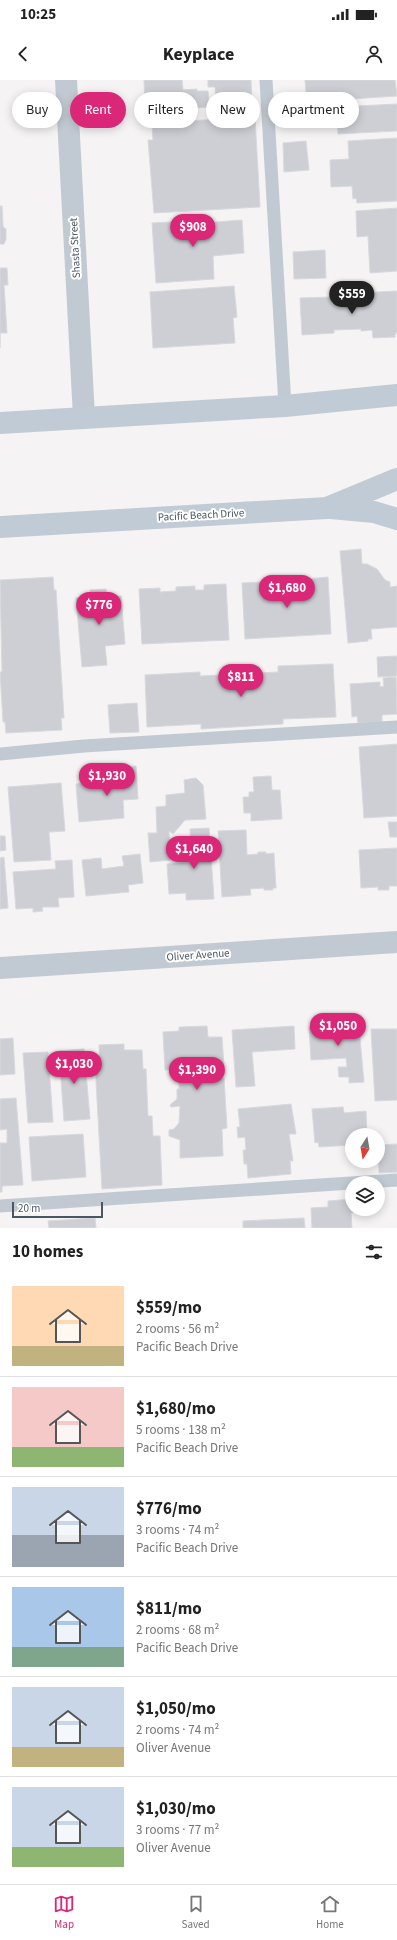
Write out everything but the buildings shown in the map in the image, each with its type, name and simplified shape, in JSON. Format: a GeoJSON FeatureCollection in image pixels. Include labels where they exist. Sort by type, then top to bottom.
{"type":"FeatureCollection","features":[{"type":"Feature","properties":{"kind":"street","name":"Shasta Street"},"geometry":{"type":"LineString","coordinates":[[66,80],[84,417]]}},
{"type":"Feature","properties":{"kind":"street"},"geometry":{"type":"LineString","coordinates":[[0,423],[285,406],[397,395]]}},
{"type":"Feature","properties":{"kind":"street","name":"Pacific Beach Drive"},"geometry":{"type":"LineString","coordinates":[[0,527],[327,508],[397,479]]}},
{"type":"Feature","properties":{"kind":"street"},"geometry":{"type":"LineString","coordinates":[[327,508],[374,512],[397,519]]}},
{"type":"Feature","properties":{"kind":"street","name":"Oliver Avenue"},"geometry":{"type":"LineString","coordinates":[[0,968],[397,942]]}},
{"type":"Feature","properties":{"kind":"lane"},"geometry":{"type":"LineString","coordinates":[[266,80],[285,406]]}},
{"type":"Feature","properties":{"kind":"lane"},"geometry":{"type":"LineString","coordinates":[[0,754],[84,746],[397,728]]}},
{"type":"Feature","properties":{"kind":"lane"},"geometry":{"type":"LineString","coordinates":[[0,1206],[397,1180]]}}]}
